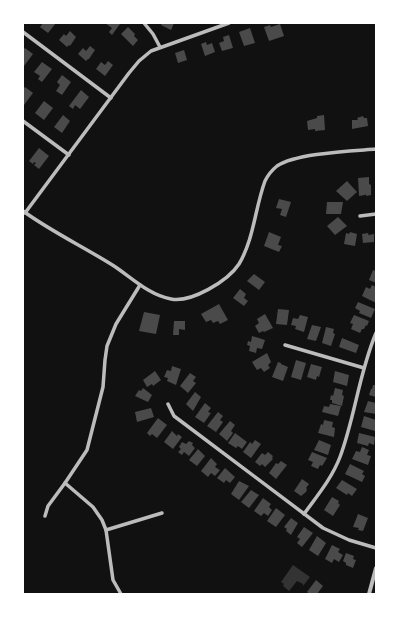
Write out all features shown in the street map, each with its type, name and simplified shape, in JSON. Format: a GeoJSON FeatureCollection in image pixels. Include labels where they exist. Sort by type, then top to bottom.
{"type":"FeatureCollection","features":[{"type":"Feature","properties":{"kind":"street"},"geometry":{"type":"LineString","coordinates":[[144,23],[153,34],[160,47]]}},
{"type":"Feature","properties":{"kind":"street"},"geometry":{"type":"LineString","coordinates":[[229,23],[160,47],[146,54],[24,212],[114,266],[152,292],[178,300],[204,291],[227,277],[238,264],[247,246],[262,190],[268,176],[274,169],[283,163],[297,159],[376,149]]}},
{"type":"Feature","properties":{"kind":"street"},"geometry":{"type":"LineString","coordinates":[[23,32],[111,98]]}},
{"type":"Feature","properties":{"kind":"street"},"geometry":{"type":"LineString","coordinates":[[23,121],[69,155]]}},
{"type":"Feature","properties":{"kind":"street"},"geometry":{"type":"LineString","coordinates":[[360,216],[376,214]]}},
{"type":"Feature","properties":{"kind":"street"},"geometry":{"type":"LineString","coordinates":[[45,516],[48,506],[87,450],[103,387],[105,360],[108,346],[116,324],[140,285]]}},
{"type":"Feature","properties":{"kind":"street"},"geometry":{"type":"LineString","coordinates":[[304,514],[327,482],[338,462],[364,368],[376,333]]}},
{"type":"Feature","properties":{"kind":"street"},"geometry":{"type":"LineString","coordinates":[[285,345],[364,368]]}},
{"type":"Feature","properties":{"kind":"street"},"geometry":{"type":"LineString","coordinates":[[168,404],[174,416],[323,528],[341,537],[376,548]]}},
{"type":"Feature","properties":{"kind":"street"},"geometry":{"type":"LineString","coordinates":[[65,483],[93,507],[102,520],[106,530],[113,580],[120,594]]}},
{"type":"Feature","properties":{"kind":"street"},"geometry":{"type":"LineString","coordinates":[[106,530],[162,513]]}},
{"type":"Feature","properties":{"kind":"street"},"geometry":{"type":"LineString","coordinates":[[369,594],[376,568]]}},
{"type":"Feature","properties":{"kind":"shaded area"},"geometry":{"type":"Polygon","coordinates":[[[293,565],[310,577],[303,586],[303,584],[297,581],[289,591],[281,582],[293,565]]]}},
{"type":"Feature","properties":{"kind":"building"},"geometry":{"type":"Polygon","coordinates":[[[43,23],[56,23],[48,33],[40,27],[43,23]]]}},
{"type":"Feature","properties":{"kind":"building"},"geometry":{"type":"Polygon","coordinates":[[[105,23],[120,24],[112,35],[109,32],[112,28],[105,23]]]}},
{"type":"Feature","properties":{"kind":"building"},"geometry":{"type":"Polygon","coordinates":[[[162,23],[174,23],[171,30],[161,25],[162,23]]]}},
{"type":"Feature","properties":{"kind":"building"},"geometry":{"type":"Polygon","coordinates":[[[280,24],[284,36],[269,41],[264,27],[270,25],[271,27],[280,24]]]}},
{"type":"Feature","properties":{"kind":"building"},"geometry":{"type":"Polygon","coordinates":[[[128,27],[135,34],[134,36],[138,40],[133,46],[121,34],[128,27]]]}},
{"type":"Feature","properties":{"kind":"building"},"geometry":{"type":"Polygon","coordinates":[[[250,28],[255,43],[244,46],[239,32],[250,28]]]}},
{"type":"Feature","properties":{"kind":"building"},"geometry":{"type":"Polygon","coordinates":[[[70,31],[76,37],[70,46],[69,45],[67,47],[59,40],[64,34],[66,36],[70,31]]]}},
{"type":"Feature","properties":{"kind":"building"},"geometry":{"type":"Polygon","coordinates":[[[229,35],[233,48],[222,51],[219,43],[224,41],[223,37],[229,35]]]}},
{"type":"Feature","properties":{"kind":"building"},"geometry":{"type":"Polygon","coordinates":[[[206,42],[207,45],[212,43],[215,52],[205,56],[201,44],[206,42]]]}},
{"type":"Feature","properties":{"kind":"building"},"geometry":{"type":"Polygon","coordinates":[[[90,46],[95,50],[86,61],[78,54],[83,48],[86,51],[90,46]]]}},
{"type":"Feature","properties":{"kind":"building"},"geometry":{"type":"Polygon","coordinates":[[[25,48],[33,54],[24,66],[23,50],[25,48]]]}},
{"type":"Feature","properties":{"kind":"building"},"geometry":{"type":"Polygon","coordinates":[[[184,50],[187,60],[178,63],[175,53],[184,50]]]}},
{"type":"Feature","properties":{"kind":"building"},"geometry":{"type":"Polygon","coordinates":[[[108,61],[113,65],[105,76],[96,69],[101,62],[105,65],[108,61]]]}},
{"type":"Feature","properties":{"kind":"building"},"geometry":{"type":"Polygon","coordinates":[[[42,62],[52,69],[42,82],[38,79],[40,76],[34,72],[42,62]]]}},
{"type":"Feature","properties":{"kind":"building"},"geometry":{"type":"Polygon","coordinates":[[[62,75],[71,82],[62,95],[56,91],[60,85],[57,82],[62,75]]]}},
{"type":"Feature","properties":{"kind":"building"},"geometry":{"type":"Polygon","coordinates":[[[25,87],[33,93],[24,105],[23,89],[25,87]]]}},
{"type":"Feature","properties":{"kind":"building"},"geometry":{"type":"Polygon","coordinates":[[[81,90],[89,97],[80,109],[75,105],[73,109],[69,106],[81,90]]]}},
{"type":"Feature","properties":{"kind":"building"},"geometry":{"type":"Polygon","coordinates":[[[44,101],[53,108],[44,120],[35,113],[44,101]]]}},
{"type":"Feature","properties":{"kind":"building"},"geometry":{"type":"Polygon","coordinates":[[[63,115],[70,121],[62,133],[54,127],[63,115]]]}},
{"type":"Feature","properties":{"kind":"building"},"geometry":{"type":"Polygon","coordinates":[[[324,115],[325,130],[308,130],[307,121],[317,118],[317,116],[324,115]]]}},
{"type":"Feature","properties":{"kind":"building"},"geometry":{"type":"Polygon","coordinates":[[[363,116],[364,118],[367,118],[368,126],[352,129],[352,120],[358,120],[357,118],[363,116]]]}},
{"type":"Feature","properties":{"kind":"building"},"geometry":{"type":"Polygon","coordinates":[[[39,148],[49,156],[39,169],[34,165],[36,163],[34,162],[33,164],[29,161],[39,148]]]}},
{"type":"Feature","properties":{"kind":"building"},"geometry":{"type":"Polygon","coordinates":[[[369,177],[371,195],[366,196],[366,194],[359,196],[358,178],[369,177]]]}},
{"type":"Feature","properties":{"kind":"building"},"geometry":{"type":"Polygon","coordinates":[[[347,181],[357,192],[347,201],[336,191],[347,181]]]}},
{"type":"Feature","properties":{"kind":"building"},"geometry":{"type":"Polygon","coordinates":[[[279,199],[291,202],[286,217],[280,215],[282,209],[276,208],[279,199]]]}},
{"type":"Feature","properties":{"kind":"building"},"geometry":{"type":"Polygon","coordinates":[[[327,202],[343,202],[341,214],[326,214],[327,202]]]}},
{"type":"Feature","properties":{"kind":"building"},"geometry":{"type":"Polygon","coordinates":[[[338,217],[347,226],[335,235],[327,226],[338,217]]]}},
{"type":"Feature","properties":{"kind":"building"},"geometry":{"type":"Polygon","coordinates":[[[269,232],[281,237],[278,245],[282,246],[279,252],[264,246],[269,232]]]}},
{"type":"Feature","properties":{"kind":"building"},"geometry":{"type":"Polygon","coordinates":[[[350,232],[357,234],[355,246],[344,244],[346,233],[349,234],[350,232]]]}},
{"type":"Feature","properties":{"kind":"building"},"geometry":{"type":"Polygon","coordinates":[[[368,233],[369,236],[374,234],[374,242],[363,243],[362,234],[368,233]]]}},
{"type":"Feature","properties":{"kind":"building"},"geometry":{"type":"Polygon","coordinates":[[[373,270],[376,271],[376,283],[369,280],[373,270]]]}},
{"type":"Feature","properties":{"kind":"building"},"geometry":{"type":"Polygon","coordinates":[[[254,274],[265,282],[259,290],[247,281],[254,274]]]}},
{"type":"Feature","properties":{"kind":"building"},"geometry":{"type":"Polygon","coordinates":[[[372,285],[376,287],[376,303],[362,296],[366,287],[370,289],[372,285]]]}},
{"type":"Feature","properties":{"kind":"building"},"geometry":{"type":"Polygon","coordinates":[[[240,289],[246,294],[244,298],[248,301],[244,306],[233,298],[240,289]]]}},
{"type":"Feature","properties":{"kind":"building"},"geometry":{"type":"Polygon","coordinates":[[[358,302],[375,309],[371,318],[359,313],[360,311],[355,308],[358,302]]]}},
{"type":"Feature","properties":{"kind":"building"},"geometry":{"type":"Polygon","coordinates":[[[219,304],[228,320],[220,324],[218,321],[213,323],[211,320],[206,322],[201,314],[219,304]]]}},
{"type":"Feature","properties":{"kind":"building"},"geometry":{"type":"Polygon","coordinates":[[[278,309],[289,310],[287,325],[276,324],[278,309]]]}},
{"type":"Feature","properties":{"kind":"building"},"geometry":{"type":"Polygon","coordinates":[[[144,312],[160,315],[156,334],[139,331],[144,312]]]}},
{"type":"Feature","properties":{"kind":"building"},"geometry":{"type":"Polygon","coordinates":[[[265,314],[273,328],[259,333],[255,326],[259,323],[257,319],[265,314]]]}},
{"type":"Feature","properties":{"kind":"building"},"geometry":{"type":"Polygon","coordinates":[[[300,315],[308,317],[304,332],[295,329],[296,326],[291,325],[293,318],[298,319],[300,315]]]}},
{"type":"Feature","properties":{"kind":"building"},"geometry":{"type":"Polygon","coordinates":[[[354,315],[369,321],[367,326],[366,325],[360,333],[351,329],[353,324],[350,323],[354,315]]]}},
{"type":"Feature","properties":{"kind":"building"},"geometry":{"type":"Polygon","coordinates":[[[174,321],[185,321],[185,330],[179,329],[179,335],[173,335],[174,321]]]}},
{"type":"Feature","properties":{"kind":"building"},"geometry":{"type":"Polygon","coordinates":[[[312,325],[321,327],[316,341],[307,339],[312,325]]]}},
{"type":"Feature","properties":{"kind":"building"},"geometry":{"type":"Polygon","coordinates":[[[326,327],[334,329],[333,333],[335,334],[331,346],[322,343],[326,327]]]}},
{"type":"Feature","properties":{"kind":"building"},"geometry":{"type":"Polygon","coordinates":[[[252,336],[265,340],[262,349],[257,348],[256,353],[249,351],[250,346],[247,345],[248,341],[251,342],[252,336]]]}},
{"type":"Feature","properties":{"kind":"building"},"geometry":{"type":"Polygon","coordinates":[[[342,338],[359,345],[356,353],[339,347],[342,338]]]}},
{"type":"Feature","properties":{"kind":"building"},"geometry":{"type":"Polygon","coordinates":[[[267,353],[271,362],[268,365],[270,368],[264,372],[261,368],[257,370],[252,362],[267,353]]]}},
{"type":"Feature","properties":{"kind":"building"},"geometry":{"type":"Polygon","coordinates":[[[296,360],[306,363],[301,380],[291,377],[296,360]]]}},
{"type":"Feature","properties":{"kind":"building"},"geometry":{"type":"Polygon","coordinates":[[[278,362],[288,367],[283,381],[272,377],[278,362]]]}},
{"type":"Feature","properties":{"kind":"building"},"geometry":{"type":"Polygon","coordinates":[[[311,364],[322,367],[319,377],[317,376],[316,380],[307,377],[311,364]]]}},
{"type":"Feature","properties":{"kind":"building"},"geometry":{"type":"Polygon","coordinates":[[[172,366],[181,369],[176,385],[167,381],[168,378],[164,377],[167,370],[171,371],[172,366]]]}},
{"type":"Feature","properties":{"kind":"building"},"geometry":{"type":"Polygon","coordinates":[[[155,371],[161,380],[153,386],[152,384],[147,387],[143,380],[155,371]]]}},
{"type":"Feature","properties":{"kind":"building"},"geometry":{"type":"Polygon","coordinates":[[[335,371],[349,375],[347,386],[333,382],[335,371]]]}},
{"type":"Feature","properties":{"kind":"building"},"geometry":{"type":"Polygon","coordinates":[[[190,373],[196,377],[193,381],[196,383],[188,393],[180,386],[190,373]]]}},
{"type":"Feature","properties":{"kind":"building"},"geometry":{"type":"Polygon","coordinates":[[[373,385],[376,385],[376,397],[369,395],[373,385]]]}},
{"type":"Feature","properties":{"kind":"building"},"geometry":{"type":"Polygon","coordinates":[[[143,388],[152,395],[148,402],[135,396],[139,390],[141,391],[143,388]]]}},
{"type":"Feature","properties":{"kind":"building"},"geometry":{"type":"Polygon","coordinates":[[[335,388],[343,390],[342,395],[344,396],[342,406],[332,403],[332,400],[330,400],[331,395],[333,396],[335,388]]]}},
{"type":"Feature","properties":{"kind":"building"},"geometry":{"type":"Polygon","coordinates":[[[195,392],[201,397],[193,411],[186,404],[195,392]]]}},
{"type":"Feature","properties":{"kind":"building"},"geometry":{"type":"Polygon","coordinates":[[[368,401],[376,403],[376,414],[364,412],[368,401]]]}},
{"type":"Feature","properties":{"kind":"building"},"geometry":{"type":"Polygon","coordinates":[[[205,403],[211,408],[208,412],[211,413],[204,423],[195,417],[205,403]]]}},
{"type":"Feature","properties":{"kind":"building"},"geometry":{"type":"Polygon","coordinates":[[[330,404],[341,406],[338,416],[322,412],[324,406],[329,407],[330,404]]]}},
{"type":"Feature","properties":{"kind":"building"},"geometry":{"type":"Polygon","coordinates":[[[151,408],[154,417],[137,422],[135,412],[151,408]]]}},
{"type":"Feature","properties":{"kind":"building"},"geometry":{"type":"Polygon","coordinates":[[[218,412],[223,416],[220,420],[223,422],[216,432],[207,426],[218,412]]]}},
{"type":"Feature","properties":{"kind":"building"},"geometry":{"type":"Polygon","coordinates":[[[364,416],[376,420],[375,431],[361,427],[364,416]]]}},
{"type":"Feature","properties":{"kind":"building"},"geometry":{"type":"Polygon","coordinates":[[[158,418],[167,425],[157,438],[152,434],[150,436],[147,433],[158,418]]]}},
{"type":"Feature","properties":{"kind":"building"},"geometry":{"type":"Polygon","coordinates":[[[324,420],[333,422],[332,427],[335,428],[334,437],[318,433],[324,420]]]}},
{"type":"Feature","properties":{"kind":"building"},"geometry":{"type":"Polygon","coordinates":[[[230,421],[235,425],[231,431],[233,433],[227,441],[219,434],[230,421]]]}},
{"type":"Feature","properties":{"kind":"building"},"geometry":{"type":"Polygon","coordinates":[[[172,431],[177,436],[178,434],[182,437],[173,449],[164,442],[172,431]]]}},
{"type":"Feature","properties":{"kind":"building"},"geometry":{"type":"Polygon","coordinates":[[[235,433],[247,442],[242,449],[238,446],[236,448],[228,443],[235,433]]]}},
{"type":"Feature","properties":{"kind":"building"},"geometry":{"type":"Polygon","coordinates":[[[359,433],[375,437],[374,445],[369,443],[368,446],[357,443],[359,433]]]}},
{"type":"Feature","properties":{"kind":"building"},"geometry":{"type":"Polygon","coordinates":[[[255,440],[261,444],[251,458],[243,452],[250,442],[252,444],[255,440]]]}},
{"type":"Feature","properties":{"kind":"building"},"geometry":{"type":"Polygon","coordinates":[[[319,440],[331,445],[328,455],[314,450],[319,440]]]}},
{"type":"Feature","properties":{"kind":"building"},"geometry":{"type":"Polygon","coordinates":[[[189,441],[193,443],[192,445],[195,448],[189,456],[184,452],[182,455],[178,452],[181,449],[179,447],[182,442],[186,444],[189,441]]]}},
{"type":"Feature","properties":{"kind":"building"},"geometry":{"type":"Polygon","coordinates":[[[362,447],[369,450],[367,455],[371,456],[368,465],[352,459],[356,451],[360,452],[362,447]]]}},
{"type":"Feature","properties":{"kind":"building"},"geometry":{"type":"Polygon","coordinates":[[[198,449],[205,456],[197,466],[189,460],[198,449]]]}},
{"type":"Feature","properties":{"kind":"building"},"geometry":{"type":"Polygon","coordinates":[[[268,452],[273,456],[273,459],[265,467],[262,464],[260,466],[255,462],[262,453],[265,455],[268,452]]]}},
{"type":"Feature","properties":{"kind":"building"},"geometry":{"type":"Polygon","coordinates":[[[312,452],[327,458],[318,469],[311,466],[313,462],[308,460],[312,452]]]}},
{"type":"Feature","properties":{"kind":"building"},"geometry":{"type":"Polygon","coordinates":[[[211,458],[217,464],[215,467],[220,470],[215,476],[211,473],[208,477],[201,471],[211,458]]]}},
{"type":"Feature","properties":{"kind":"building"},"geometry":{"type":"Polygon","coordinates":[[[281,461],[287,465],[276,479],[269,473],[276,463],[278,464],[281,461]]]}},
{"type":"Feature","properties":{"kind":"building"},"geometry":{"type":"Polygon","coordinates":[[[350,464],[364,471],[362,474],[365,476],[362,482],[345,474],[350,464]]]}},
{"type":"Feature","properties":{"kind":"building"},"geometry":{"type":"Polygon","coordinates":[[[225,468],[235,477],[230,483],[226,480],[224,483],[217,478],[225,468]]]}},
{"type":"Feature","properties":{"kind":"building"},"geometry":{"type":"Polygon","coordinates":[[[302,479],[309,484],[306,488],[306,492],[301,496],[294,491],[302,479]]]}},
{"type":"Feature","properties":{"kind":"building"},"geometry":{"type":"Polygon","coordinates":[[[342,480],[357,489],[352,496],[348,493],[347,495],[336,488],[342,480]]]}},
{"type":"Feature","properties":{"kind":"building"},"geometry":{"type":"Polygon","coordinates":[[[239,481],[249,486],[239,500],[231,494],[239,481]]]}},
{"type":"Feature","properties":{"kind":"building"},"geometry":{"type":"Polygon","coordinates":[[[251,490],[259,495],[249,508],[241,502],[251,490]]]}},
{"type":"Feature","properties":{"kind":"building"},"geometry":{"type":"Polygon","coordinates":[[[332,497],[339,501],[338,503],[340,505],[333,516],[324,510],[332,497]]]}},
{"type":"Feature","properties":{"kind":"building"},"geometry":{"type":"Polygon","coordinates":[[[263,498],[271,504],[269,507],[272,510],[268,516],[264,513],[261,516],[254,511],[263,498]]]}},
{"type":"Feature","properties":{"kind":"building"},"geometry":{"type":"Polygon","coordinates":[[[276,508],[285,515],[276,527],[267,521],[276,508]]]}},
{"type":"Feature","properties":{"kind":"building"},"geometry":{"type":"Polygon","coordinates":[[[358,514],[368,518],[363,531],[358,530],[359,528],[353,527],[358,514]]]}},
{"type":"Feature","properties":{"kind":"building"},"geometry":{"type":"Polygon","coordinates":[[[291,518],[298,523],[291,535],[284,527],[291,518]]]}},
{"type":"Feature","properties":{"kind":"building"},"geometry":{"type":"Polygon","coordinates":[[[304,527],[313,533],[302,547],[297,543],[300,539],[297,537],[304,527]]]}},
{"type":"Feature","properties":{"kind":"building"},"geometry":{"type":"Polygon","coordinates":[[[317,536],[326,543],[318,556],[309,550],[317,536]]]}},
{"type":"Feature","properties":{"kind":"building"},"geometry":{"type":"Polygon","coordinates":[[[332,545],[340,549],[338,552],[343,555],[339,562],[334,559],[332,563],[325,559],[332,545]]]}},
{"type":"Feature","properties":{"kind":"building"},"geometry":{"type":"Polygon","coordinates":[[[346,553],[354,556],[353,559],[356,560],[353,568],[346,565],[343,561],[346,553]]]}},
{"type":"Feature","properties":{"kind":"building"},"geometry":{"type":"Polygon","coordinates":[[[316,580],[323,586],[317,594],[310,594],[307,592],[316,580]]]}}]}
